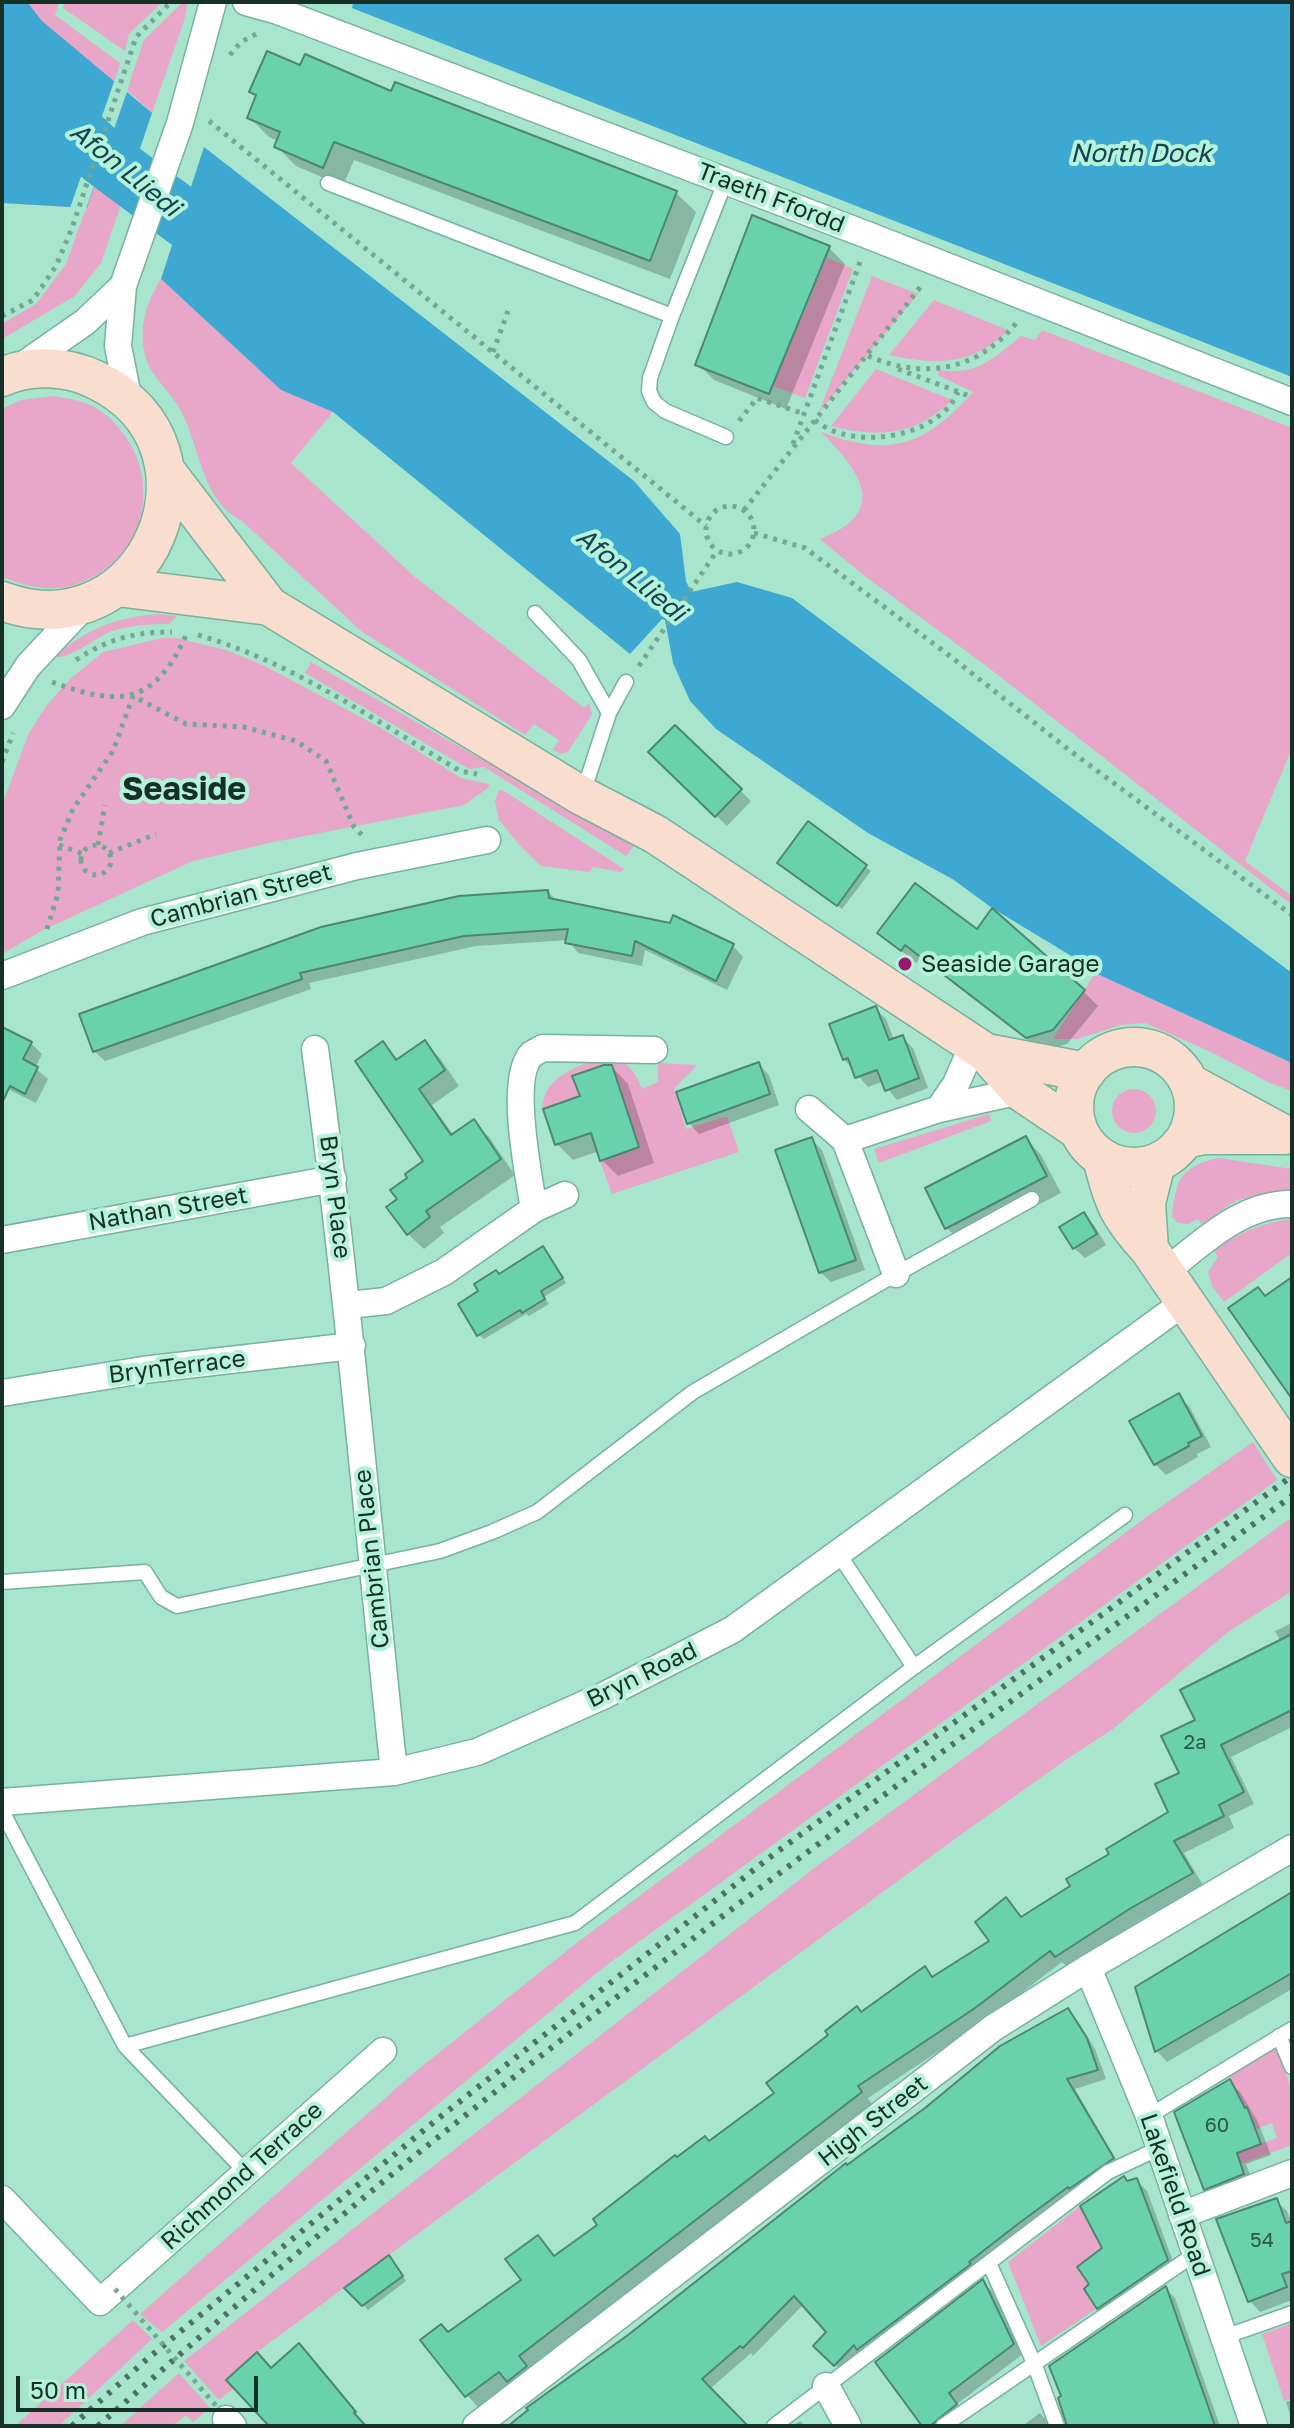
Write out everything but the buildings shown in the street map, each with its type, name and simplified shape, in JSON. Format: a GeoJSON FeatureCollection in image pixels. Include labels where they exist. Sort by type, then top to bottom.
{"type":"FeatureCollection","features":[{"type":"Feature","properties":{"kind":"main road"},"geometry":{"type":"LineString","coordinates":[[8,375],[48,368],[84,374],[113,388],[129,402],[138,410],[156,438],[165,470],[166,502],[158,534],[141,564],[102,595]]}},
{"type":"Feature","properties":{"kind":"main road"},"geometry":{"type":"LineString","coordinates":[[165,470],[269,606],[582,796],[655,834],[979,1049],[1020,1091],[1078,1130]]}},
{"type":"Feature","properties":{"kind":"main road"},"geometry":{"type":"LineString","coordinates":[[2,601],[20,608],[54,610],[102,595],[269,606]]}},
{"type":"Feature","properties":{"kind":"main road"},"geometry":{"type":"LineString","coordinates":[[1141,1048],[1160,1053],[1177,1065],[1189,1083],[1194,1103],[1192,1122],[1185,1139],[1173,1153],[1156,1163],[1138,1167],[1119,1166],[1102,1158],[1088,1146],[1078,1130],[1074,1111],[1076,1090],[1086,1072],[1101,1057],[1119,1049],[1141,1048]]}},
{"type":"Feature","properties":{"kind":"main road"},"geometry":{"type":"LineString","coordinates":[[979,1049],[1086,1072]]}},
{"type":"Feature","properties":{"kind":"main road"},"geometry":{"type":"LineString","coordinates":[[1189,1083],[1289,1136]]}},
{"type":"Feature","properties":{"kind":"main road"},"geometry":{"type":"LineString","coordinates":[[1185,1139],[1204,1135],[1289,1136]]}},
{"type":"Feature","properties":{"kind":"main road"},"geometry":{"type":"LineString","coordinates":[[1102,1158],[1111,1194],[1124,1222],[1167,1274],[1292,1458]]}},
{"type":"Feature","properties":{"kind":"main road"},"geometry":{"type":"LineString","coordinates":[[1156,1163],[1146,1203],[1167,1274]]}},
{"type":"Feature","properties":{"kind":"street"},"geometry":{"type":"LineString","coordinates":[[129,402],[118,346],[123,286],[192,121],[213,2]]}},
{"type":"Feature","properties":{"kind":"street","name":"Traeth Ffordd"},"geometry":{"type":"LineString","coordinates":[[246,2],[278,11],[726,180],[1292,402]]}},
{"type":"Feature","properties":{"kind":"street"},"geometry":{"type":"LineString","coordinates":[[8,375],[85,322],[123,286]]}},
{"type":"Feature","properties":{"kind":"street"},"geometry":{"type":"LineString","coordinates":[[2,706],[28,666],[102,595]]}},
{"type":"Feature","properties":{"kind":"street","name":"Cambrian Street"},"geometry":{"type":"LineString","coordinates":[[2,976],[142,922],[386,860],[487,840]]}},
{"type":"Feature","properties":{"kind":"street"},"geometry":{"type":"LineString","coordinates":[[534,1209],[520,1104],[526,1063],[533,1053],[543,1048],[654,1050]]}},
{"type":"Feature","properties":{"kind":"street","name":"Bryn Place"},"geometry":{"type":"LineString","coordinates":[[315,1049],[352,1346]]}},
{"type":"Feature","properties":{"kind":"street"},"geometry":{"type":"LineString","coordinates":[[939,1109],[979,1049]]}},
{"type":"Feature","properties":{"kind":"street"},"geometry":{"type":"LineString","coordinates":[[845,1140],[939,1109],[1020,1091]]}},
{"type":"Feature","properties":{"kind":"street"},"geometry":{"type":"LineString","coordinates":[[809,1109],[845,1140],[896,1274]]}},
{"type":"Feature","properties":{"kind":"street","name":"Nathan Street"},"geometry":{"type":"LineString","coordinates":[[2,1240],[333,1179]]}},
{"type":"Feature","properties":{"kind":"street"},"geometry":{"type":"LineString","coordinates":[[348,1305],[386,1301],[444,1272],[534,1209],[565,1195]]}},
{"type":"Feature","properties":{"kind":"street","name":"Bryn Road"},"geometry":{"type":"LineString","coordinates":[[2,1802],[394,1772],[477,1752],[605,1695],[732,1630],[838,1553],[1234,1218],[1280,1204],[1292,1204]]}},
{"type":"Feature","properties":{"kind":"street","name":"Cambrian Place"},"geometry":{"type":"LineString","coordinates":[[352,1346],[371,1565],[394,1772]]}},
{"type":"Feature","properties":{"kind":"street","name":"BrynTerrace"},"geometry":{"type":"LineString","coordinates":[[2,1393],[143,1370],[352,1346]]}},
{"type":"Feature","properties":{"kind":"street","name":"High Street"},"geometry":{"type":"LineString","coordinates":[[484,2424],[993,2028],[1088,1968],[1292,1848]]}},
{"type":"Feature","properties":{"kind":"street","name":"Lakefield Road"},"geometry":{"type":"LineString","coordinates":[[1088,1968],[1149,2116],[1254,2426]]}},
{"type":"Feature","properties":{"kind":"street","name":"Richmond Terrace"},"geometry":{"type":"LineString","coordinates":[[108,2296],[383,2051]]}},
{"type":"Feature","properties":{"kind":"street"},"geometry":{"type":"LineString","coordinates":[[1182,2215],[1292,2173]]}},
{"type":"Feature","properties":{"kind":"street"},"geometry":{"type":"LineString","coordinates":[[2,2199],[108,2296]]}},
{"type":"Feature","properties":{"kind":"street"},"geometry":{"type":"LineString","coordinates":[[826,2386],[848,2426]]}},
{"type":"Feature","properties":{"kind":"lane"},"geometry":{"type":"LineString","coordinates":[[726,180],[672,316],[650,378],[649,391],[654,402],[665,411],[726,437]]}},
{"type":"Feature","properties":{"kind":"lane"},"geometry":{"type":"LineString","coordinates":[[328,183],[672,316]]}},
{"type":"Feature","properties":{"kind":"lane"},"geometry":{"type":"LineString","coordinates":[[535,613],[579,660],[609,713]]}},
{"type":"Feature","properties":{"kind":"lane"},"geometry":{"type":"LineString","coordinates":[[582,796],[609,713],[626,682]]}},
{"type":"Feature","properties":{"kind":"lane"},"geometry":{"type":"LineString","coordinates":[[2,1582],[145,1572],[161,1597],[177,1606],[440,1551],[492,1532],[537,1512],[693,1392],[1032,1199]]}},
{"type":"Feature","properties":{"kind":"lane"},"geometry":{"type":"LineString","coordinates":[[125,2046],[575,1923],[914,1667],[1125,1515]]}},
{"type":"Feature","properties":{"kind":"lane"},"geometry":{"type":"LineString","coordinates":[[838,1553],[914,1667]]}},
{"type":"Feature","properties":{"kind":"lane"},"geometry":{"type":"LineString","coordinates":[[2,1811],[125,2046],[246,2172]]}},
{"type":"Feature","properties":{"kind":"lane"},"geometry":{"type":"LineString","coordinates":[[1149,2116],[1286,2032],[1292,2067]]}},
{"type":"Feature","properties":{"kind":"lane"},"geometry":{"type":"LineString","coordinates":[[774,2426],[1108,2172],[1160,2148]]}},
{"type":"Feature","properties":{"kind":"lane"},"geometry":{"type":"LineString","coordinates":[[943,2426],[1195,2254]]}},
{"type":"Feature","properties":{"kind":"lane"},"geometry":{"type":"LineString","coordinates":[[989,2263],[1034,2363],[1057,2426]]}},
{"type":"Feature","properties":{"kind":"lane"},"geometry":{"type":"LineString","coordinates":[[1224,2337],[1292,2313]]}},
{"type":"Feature","properties":{"kind":"path"},"geometry":{"type":"LineString","coordinates":[[2,316],[33,300],[56,266],[72,228],[136,37],[171,2]]}},
{"type":"Feature","properties":{"kind":"path"},"geometry":{"type":"LineString","coordinates":[[192,121],[493,352],[706,526]]}},
{"type":"Feature","properties":{"kind":"path"},"geometry":{"type":"LineString","coordinates":[[791,449],[870,236]]}},
{"type":"Feature","properties":{"kind":"path"},"geometry":{"type":"LineString","coordinates":[[744,510],[939,264]]}},
{"type":"Feature","properties":{"kind":"path"},"geometry":{"type":"LineString","coordinates":[[888,365],[912,369],[934,368],[963,363],[983,355],[1001,343],[1034,301]]}},
{"type":"Feature","properties":{"kind":"path"},"geometry":{"type":"LineString","coordinates":[[493,352],[508,311]]}},
{"type":"Feature","properties":{"kind":"path"},"geometry":{"type":"LineString","coordinates":[[868,356],[972,397]]}},
{"type":"Feature","properties":{"kind":"path"},"geometry":{"type":"LineString","coordinates":[[815,420],[837,434],[882,438],[921,426],[941,415],[958,392]]}},
{"type":"Feature","properties":{"kind":"path"},"geometry":{"type":"LineString","coordinates":[[726,437],[757,398],[804,414]]}},
{"type":"Feature","properties":{"kind":"path"},"geometry":{"type":"LineString","coordinates":[[731,506],[744,510],[753,520],[754,533],[749,546],[737,554],[717,551],[708,540],[706,526],[713,514],[731,506]]}},
{"type":"Feature","properties":{"kind":"path"},"geometry":{"type":"LineString","coordinates":[[754,533],[805,548],[1069,750],[1292,915]]}},
{"type":"Feature","properties":{"kind":"path"},"geometry":{"type":"LineString","coordinates":[[639,667],[717,551]]}},
{"type":"Feature","properties":{"kind":"path"},"geometry":{"type":"LineString","coordinates":[[72,662],[118,637],[145,632],[188,632],[230,644],[293,672]]}},
{"type":"Feature","properties":{"kind":"path"},"geometry":{"type":"LineString","coordinates":[[37,962],[58,894],[59,845],[73,809],[113,751],[133,696],[153,683],[176,657],[188,632]]}},
{"type":"Feature","properties":{"kind":"path"},"geometry":{"type":"LineString","coordinates":[[55,676],[50,682],[75,691],[100,697],[133,696],[186,724],[244,727],[296,741],[326,761],[354,827],[386,860]]}},
{"type":"Feature","properties":{"kind":"path"},"geometry":{"type":"LineString","coordinates":[[98,845],[105,805]]}},
{"type":"Feature","properties":{"kind":"path"},"geometry":{"type":"LineString","coordinates":[[109,853],[156,834]]}},
{"type":"Feature","properties":{"kind":"path"},"geometry":{"type":"LineString","coordinates":[[59,845],[83,854]]}},
{"type":"Feature","properties":{"kind":"path"},"geometry":{"type":"LineString","coordinates":[[98,845],[109,853],[109,868],[96,874],[84,868],[83,854],[89,847],[98,845]]}},
{"type":"Feature","properties":{"kind":"path"},"geometry":{"type":"LineString","coordinates":[[108,2296],[226,2417]]}},
{"type":"Feature","properties":{"kind":"shaded area"},"geometry":{"type":"Polygon","coordinates":[[[2,2],[59,2],[55,15],[120,63],[115,80],[127,90],[144,40],[183,2],[188,2],[152,113],[128,91],[2,2]]]}},
{"type":"Feature","properties":{"kind":"shaded area"},"geometry":{"type":"Polygon","coordinates":[[[64,2],[162,2],[129,34],[125,51],[63,8],[64,2]]]}},
{"type":"Feature","properties":{"kind":"shaded area"},"geometry":{"type":"Polygon","coordinates":[[[2,78],[126,190],[101,263],[75,296],[2,339],[2,324],[36,304],[66,264],[86,208],[2,203],[2,78]]]}},
{"type":"Feature","properties":{"kind":"shaded area"},"geometry":{"type":"Polygon","coordinates":[[[826,257],[853,269],[805,398],[773,386],[794,331],[793,311],[804,314],[826,257]]]}},
{"type":"Feature","properties":{"kind":"shaded area"},"geometry":{"type":"Polygon","coordinates":[[[872,276],[918,294],[819,412],[872,276]]]}},
{"type":"Feature","properties":{"kind":"shaded area"},"geometry":{"type":"Polygon","coordinates":[[[161,279],[281,390],[333,412],[291,463],[415,577],[584,708],[589,703],[592,714],[568,752],[561,754],[553,750],[559,740],[534,724],[525,735],[361,631],[217,499],[202,469],[186,421],[150,369],[145,355],[145,315],[161,279]]]}},
{"type":"Feature","properties":{"kind":"shaded area"},"geometry":{"type":"Polygon","coordinates":[[[934,300],[1008,330],[981,350],[953,360],[922,360],[889,355],[934,300]]]}},
{"type":"Feature","properties":{"kind":"shaded area"},"geometry":{"type":"Polygon","coordinates":[[[1042,330],[1292,428],[1292,748],[1245,861],[1292,896],[1292,905],[820,539],[842,528],[856,516],[862,504],[862,490],[857,476],[821,432],[845,440],[887,445],[922,435],[939,425],[973,392],[939,376],[938,370],[974,368],[993,358],[1021,336],[1035,340],[1042,330]]]}},
{"type":"Feature","properties":{"kind":"shaded area"},"geometry":{"type":"Polygon","coordinates":[[[876,369],[952,400],[925,421],[896,431],[865,432],[831,426],[876,369]]]}},
{"type":"Feature","properties":{"kind":"shaded area"},"geometry":{"type":"Polygon","coordinates":[[[53,396],[89,404],[100,410],[122,432],[140,468],[143,506],[138,525],[117,559],[85,581],[68,587],[49,588],[28,586],[2,577],[2,409],[21,400],[53,396]]]}},
{"type":"Feature","properties":{"kind":"shaded area"},"geometry":{"type":"Polygon","coordinates":[[[160,614],[177,616],[169,624],[140,625],[112,631],[76,651],[55,657],[79,638],[103,626],[160,614]]]}},
{"type":"Feature","properties":{"kind":"shaded area"},"geometry":{"type":"Polygon","coordinates":[[[162,638],[176,638],[226,650],[265,666],[381,728],[461,778],[489,784],[488,788],[464,805],[193,861],[43,930],[2,954],[2,805],[29,733],[47,705],[70,679],[103,652],[162,638]]]}},
{"type":"Feature","properties":{"kind":"shaded area"},"geometry":{"type":"Polygon","coordinates":[[[311,662],[634,846],[626,856],[484,767],[469,769],[305,673],[311,662]]]}},
{"type":"Feature","properties":{"kind":"shaded area"},"geometry":{"type":"Polygon","coordinates":[[[499,790],[624,869],[621,872],[593,867],[590,872],[541,866],[499,820],[495,801],[499,790]]]}},
{"type":"Feature","properties":{"kind":"shaded area"},"geometry":{"type":"Polygon","coordinates":[[[1095,973],[1292,1063],[1292,1091],[1145,1023],[1121,1025],[1077,1039],[1053,1039],[1095,973]]]}},
{"type":"Feature","properties":{"kind":"shaded area"},"geometry":{"type":"Polygon","coordinates":[[[609,1055],[630,1068],[642,1089],[658,1082],[658,1063],[697,1065],[674,1089],[686,1129],[727,1116],[739,1152],[612,1194],[600,1161],[639,1147],[612,1063],[573,1076],[580,1096],[543,1109],[544,1097],[557,1079],[577,1067],[609,1055]]]}},
{"type":"Feature","properties":{"kind":"shaded area"},"geometry":{"type":"Polygon","coordinates":[[[1134,1089],[1150,1095],[1156,1111],[1150,1127],[1134,1133],[1118,1127],[1112,1111],[1118,1095],[1134,1089]]]}},
{"type":"Feature","properties":{"kind":"shaded area"},"geometry":{"type":"Polygon","coordinates":[[[989,1114],[991,1121],[879,1163],[874,1149],[989,1114]]]}},
{"type":"Feature","properties":{"kind":"shaded area"},"geometry":{"type":"Polygon","coordinates":[[[1218,1158],[1292,1169],[1292,1189],[1237,1200],[1202,1224],[1198,1219],[1188,1224],[1178,1223],[1172,1217],[1175,1193],[1182,1177],[1196,1166],[1218,1158]]]}},
{"type":"Feature","properties":{"kind":"shaded area"},"geometry":{"type":"Polygon","coordinates":[[[1292,1219],[1292,1253],[1224,1302],[1212,1286],[1208,1272],[1218,1257],[1214,1251],[1251,1229],[1292,1219]]]}},
{"type":"Feature","properties":{"kind":"shaded area"},"geometry":{"type":"Polygon","coordinates":[[[1253,1442],[1277,1480],[604,1967],[162,2332],[140,2314],[416,2071],[578,1942],[1145,1518],[1253,1442]]]}},
{"type":"Feature","properties":{"kind":"shaded area"},"geometry":{"type":"Polygon","coordinates":[[[1292,1517],[1292,1591],[1228,1632],[1113,1729],[959,1836],[257,2352],[234,2388],[219,2400],[184,2361],[817,1866],[1292,1517]]]}},
{"type":"Feature","properties":{"kind":"shaded area"},"geometry":{"type":"Polygon","coordinates":[[[1276,2047],[1292,2090],[1292,2145],[1241,2164],[1237,2153],[1277,2138],[1272,2123],[1228,2140],[1252,2121],[1246,2107],[1220,2117],[1237,2094],[1228,2076],[1276,2047]]]}},
{"type":"Feature","properties":{"kind":"shaded area"},"geometry":{"type":"Polygon","coordinates":[[[1080,2206],[1102,2248],[1077,2267],[1089,2284],[1084,2289],[1096,2309],[1041,2346],[1008,2262],[1080,2206]]]}},
{"type":"Feature","properties":{"kind":"shaded area"},"geometry":{"type":"Polygon","coordinates":[[[133,2320],[152,2339],[59,2426],[15,2426],[133,2320]]]}},
{"type":"Feature","properties":{"kind":"shaded area"},"geometry":{"type":"Polygon","coordinates":[[[1292,2323],[1292,2398],[1284,2401],[1262,2334],[1292,2323]]]}},
{"type":"Feature","properties":{"kind":"shaded area"},"geometry":{"type":"Polygon","coordinates":[[[179,2373],[210,2408],[193,2422],[186,2415],[173,2426],[120,2426],[179,2373]]]}},
{"type":"Feature","properties":{"kind":"water"},"geometry":{"type":"Polygon","coordinates":[[[2,2],[27,2],[42,21],[152,113],[126,190],[100,170],[87,208],[2,203],[2,2]]]}},
{"type":"Feature","properties":{"kind":"water","name":"North Dock"},"geometry":{"type":"Polygon","coordinates":[[[353,2],[1292,2],[1292,377],[352,8],[353,2]]]}},
{"type":"Feature","properties":{"kind":"water"},"geometry":{"type":"Polygon","coordinates":[[[204,147],[634,481],[680,534],[686,581],[691,592],[737,582],[792,598],[1292,973],[1292,1063],[1095,973],[992,908],[954,880],[868,833],[716,729],[690,701],[673,663],[665,620],[662,619],[630,654],[333,412],[281,390],[161,279],[204,147]]]}},
{"type":"Feature","properties":{"kind":"pier"},"geometry":{"type":"Polygon","coordinates":[[[116,76],[129,86],[104,158],[85,212],[69,211],[116,76]]]}},
{"type":"Feature","properties":{"kind":"waterway","name":"Afon Lliedi"},"geometry":{"type":"LineString","coordinates":[[2,63],[104,158],[246,264]]}},
{"type":"Feature","properties":{"kind":"railway"},"geometry":{"type":"LineString","coordinates":[[72,2426],[146,2360],[435,2121],[774,1854],[1292,1476]]}},
{"type":"Feature","properties":{"kind":"railway"},"geometry":{"type":"LineString","coordinates":[[98,2426],[336,2221],[524,2069],[850,1820],[1292,1496]]}},
{"type":"Feature","properties":{"kind":"place","name":"Seaside Garage"},"geometry":{"type":"Point","coordinates":[905,964]}},
{"type":"Feature","properties":{"kind":"district","name":"Seaside"},"geometry":{"type":"Point","coordinates":[184,790]}}]}
